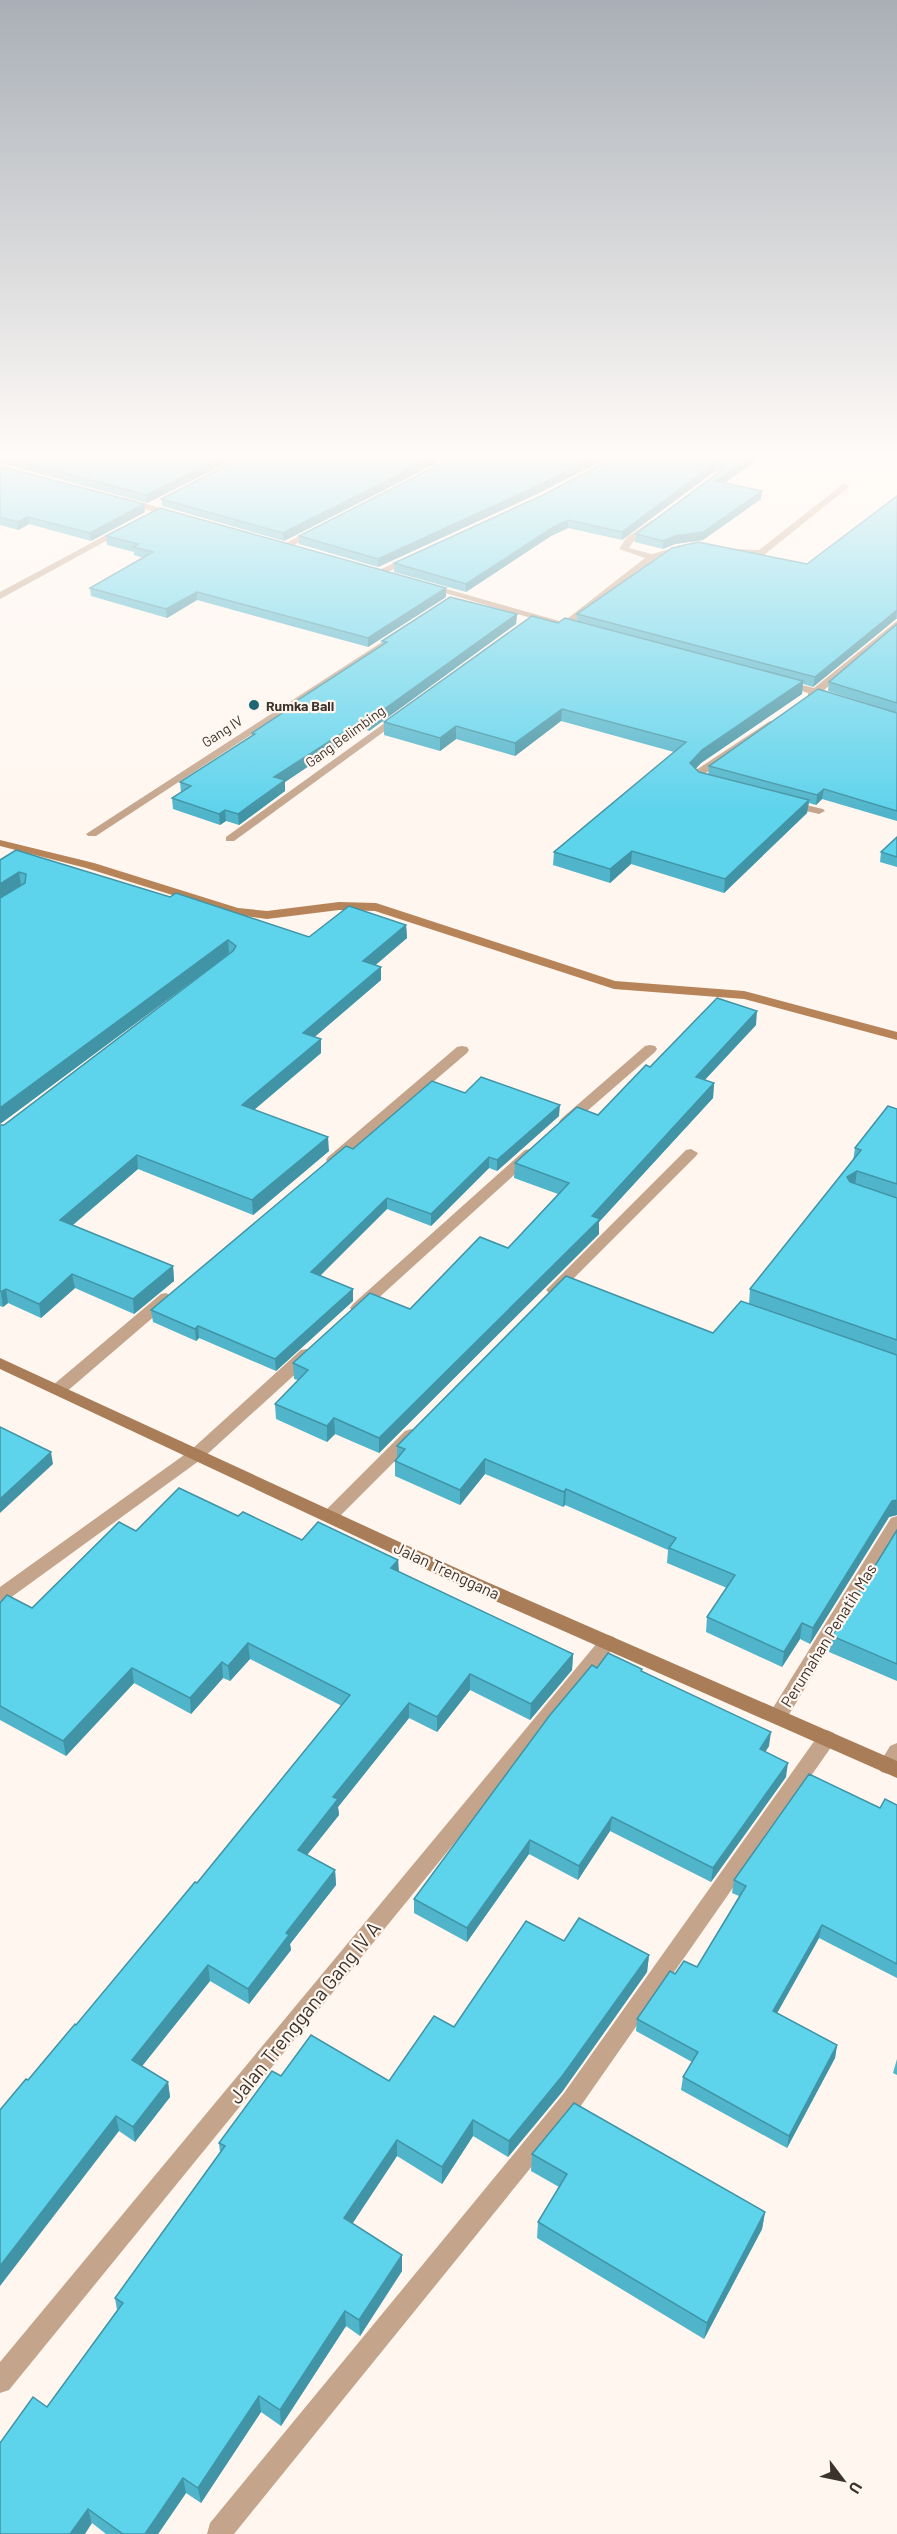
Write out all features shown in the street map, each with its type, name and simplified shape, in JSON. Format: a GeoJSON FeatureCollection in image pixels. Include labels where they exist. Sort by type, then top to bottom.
{"type":"FeatureCollection","features":[{"type":"Feature","properties":{"kind":"main road","name":"Jalan Trenggana"},"geometry":{"type":"LineString","coordinates":[[0,1363],[474,1584],[827,1738],[894,1762]]}},
{"type":"Feature","properties":{"kind":"street"},"geometry":{"type":"LineString","coordinates":[[0,596],[35,577]]}},
{"type":"Feature","properties":{"kind":"street"},"geometry":{"type":"LineString","coordinates":[[565,626],[626,577]]}},
{"type":"Feature","properties":{"kind":"street"},"geometry":{"type":"LineString","coordinates":[[419,584],[532,620],[577,628]]}},
{"type":"Feature","properties":{"kind":"street"},"geometry":{"type":"LineString","coordinates":[[450,602],[459,595]]}},
{"type":"Feature","properties":{"kind":"street"},"geometry":{"type":"LineString","coordinates":[[798,704],[816,692],[897,624]]}},
{"type":"Feature","properties":{"kind":"street","name":"Gang IV"},"geometry":{"type":"LineString","coordinates":[[92,834],[410,627]]}},
{"type":"Feature","properties":{"kind":"street"},"geometry":{"type":"LineString","coordinates":[[771,680],[845,700]]}},
{"type":"Feature","properties":{"kind":"street","name":"Gang Belimbing"},"geometry":{"type":"LineString","coordinates":[[230,839],[405,711]]}},
{"type":"Feature","properties":{"kind":"street"},"geometry":{"type":"LineString","coordinates":[[720,787],[702,782],[696,776],[697,774],[780,717]]}},
{"type":"Feature","properties":{"kind":"street"},"geometry":{"type":"LineString","coordinates":[[775,800],[819,811]]}},
{"type":"Feature","properties":{"kind":"street"},"geometry":{"type":"LineString","coordinates":[[555,1130],[650,1049]]}},
{"type":"Feature","properties":{"kind":"street"},"geometry":{"type":"LineString","coordinates":[[322,1169],[462,1050]]}},
{"type":"Feature","properties":{"kind":"street"},"geometry":{"type":"LineString","coordinates":[[346,1320],[538,1146]]}},
{"type":"Feature","properties":{"kind":"street"},"geometry":{"type":"LineString","coordinates":[[540,1305],[691,1153]]}},
{"type":"Feature","properties":{"kind":"street"},"geometry":{"type":"LineString","coordinates":[[59,1389],[174,1292]]}},
{"type":"Feature","properties":{"kind":"street"},"geometry":{"type":"LineString","coordinates":[[0,1596],[197,1454],[319,1343]]}},
{"type":"Feature","properties":{"kind":"street"},"geometry":{"type":"LineString","coordinates":[[330,1516],[423,1423]]}},
{"type":"Feature","properties":{"kind":"street","name":"Perumahan Penatih Mas"},"geometry":{"type":"LineString","coordinates":[[778,1716],[897,1522]]}},
{"type":"Feature","properties":{"kind":"street","name":"Jalan Trenggana Gang IV A"},"geometry":{"type":"LineString","coordinates":[[0,2381],[608,1642]]}},
{"type":"Feature","properties":{"kind":"street"},"geometry":{"type":"LineString","coordinates":[[219,2532],[572,2100],[827,1738]]}},
{"type":"Feature","properties":{"kind":"building"},"geometry":{"type":"Polygon","coordinates":[[[109,577],[408,577],[446,588],[368,638],[197,592],[166,609],[90,588],[109,577]]]}},
{"type":"Feature","properties":{"kind":"building"},"geometry":{"type":"Polygon","coordinates":[[[443,577],[476,577],[466,584],[443,577]]]}},
{"type":"Feature","properties":{"kind":"building"},"geometry":{"type":"Polygon","coordinates":[[[630,577],[897,577],[897,610],[815,677],[577,614],[630,577]]]}},
{"type":"Feature","properties":{"kind":"building"},"geometry":{"type":"Polygon","coordinates":[[[450,597],[517,614],[369,720],[364,719],[274,777],[285,780],[238,814],[225,810],[219,814],[172,798],[191,786],[180,782],[255,734],[252,733],[287,710],[284,709],[387,642],[382,641],[450,597]]]}},
{"type":"Feature","properties":{"kind":"building"},"geometry":{"type":"Polygon","coordinates":[[[532,616],[558,623],[565,618],[803,681],[702,750],[690,763],[699,772],[809,800],[725,879],[632,851],[610,869],[554,852],[686,742],[562,709],[515,743],[456,726],[440,738],[384,722],[532,616]]]}},
{"type":"Feature","properties":{"kind":"building"},"geometry":{"type":"Polygon","coordinates":[[[897,624],[897,703],[829,682],[897,624]]]}},
{"type":"Feature","properties":{"kind":"building"},"geometry":{"type":"Polygon","coordinates":[[[818,689],[897,713],[897,811],[824,789],[817,795],[709,766],[818,689]]]}},
{"type":"Feature","properties":{"kind":"building"},"geometry":{"type":"Polygon","coordinates":[[[897,837],[897,857],[881,852],[897,837]]]}},
{"type":"Feature","properties":{"kind":"building"},"geometry":{"type":"Polygon","coordinates":[[[16,850],[170,897],[176,893],[309,937],[349,906],[406,925],[363,961],[381,967],[303,1033],[321,1039],[242,1105],[328,1137],[252,1200],[137,1155],[60,1220],[173,1266],[133,1299],[72,1274],[39,1304],[6,1289],[0,1292],[0,1125],[4,1125],[233,951],[236,946],[228,940],[0,1108],[0,898],[25,883],[26,874],[19,872],[0,884],[0,860],[16,850]]]}},
{"type":"Feature","properties":{"kind":"building"},"geometry":{"type":"Polygon","coordinates":[[[717,998],[757,1011],[696,1077],[714,1083],[592,1216],[600,1219],[379,1438],[334,1418],[327,1426],[275,1404],[308,1370],[293,1363],[370,1293],[410,1309],[480,1237],[508,1248],[569,1183],[515,1163],[577,1107],[598,1115],[646,1065],[650,1067],[717,998]]]}},
{"type":"Feature","properties":{"kind":"building"},"geometry":{"type":"Polygon","coordinates":[[[481,1077],[560,1105],[497,1160],[489,1157],[431,1214],[387,1198],[311,1272],[353,1289],[275,1359],[198,1326],[195,1329],[151,1310],[346,1146],[353,1149],[432,1081],[465,1093],[481,1077]]]}},
{"type":"Feature","properties":{"kind":"building"},"geometry":{"type":"Polygon","coordinates":[[[888,1106],[897,1109],[897,1184],[857,1171],[847,1177],[850,1182],[897,1198],[897,1340],[750,1289],[861,1150],[855,1148],[888,1106]]]}},
{"type":"Feature","properties":{"kind":"building"},"geometry":{"type":"Polygon","coordinates":[[[566,1276],[713,1333],[741,1301],[897,1355],[897,1500],[892,1501],[813,1628],[802,1623],[784,1652],[707,1617],[735,1575],[669,1548],[676,1538],[566,1489],[564,1492],[485,1459],[460,1490],[395,1461],[405,1449],[397,1446],[566,1276]]]}},
{"type":"Feature","properties":{"kind":"building"},"geometry":{"type":"Polygon","coordinates":[[[0,1427],[51,1452],[0,1499],[0,1427]]]}},
{"type":"Feature","properties":{"kind":"building"},"geometry":{"type":"Polygon","coordinates":[[[179,1488],[238,1516],[243,1512],[302,1540],[318,1522],[398,1560],[391,1568],[573,1654],[531,1704],[470,1674],[437,1717],[409,1703],[333,1797],[338,1799],[298,1850],[335,1870],[286,1933],[289,1935],[248,1989],[208,1965],[132,2060],[168,2082],[133,2127],[116,2116],[0,2266],[0,2110],[76,2025],[195,1882],[197,1883],[350,1695],[248,1643],[228,1666],[222,1662],[190,1698],[132,1668],[63,1741],[0,1706],[0,1603],[7,1595],[32,1608],[119,1522],[136,1531],[179,1488]]]}},
{"type":"Feature","properties":{"kind":"building"},"geometry":{"type":"Polygon","coordinates":[[[897,1530],[897,1664],[832,1636],[897,1530]]]}},
{"type":"Feature","properties":{"kind":"building"},"geometry":{"type":"Polygon","coordinates":[[[608,1653],[642,1669],[641,1671],[771,1732],[760,1749],[788,1763],[713,1868],[612,1817],[579,1866],[530,1840],[467,1928],[414,1899],[550,1715],[592,1665],[597,1668],[608,1653]]]}},
{"type":"Feature","properties":{"kind":"building"},"geometry":{"type":"Polygon","coordinates":[[[809,1774],[880,1808],[885,1799],[897,1805],[897,1964],[822,1925],[773,2011],[837,2045],[789,2136],[683,2077],[698,2052],[637,2019],[670,1971],[675,1974],[684,1961],[697,1967],[746,1886],[734,1880],[809,1774]]]}},
{"type":"Feature","properties":{"kind":"building"},"geometry":{"type":"Polygon","coordinates":[[[579,1918],[649,1955],[563,2075],[509,2141],[473,2120],[442,2167],[397,2140],[344,2218],[402,2255],[359,2320],[345,2311],[280,2410],[259,2396],[198,2488],[183,2478],[145,2534],[123,2534],[88,2509],[70,2534],[0,2534],[0,2443],[33,2397],[47,2407],[123,2303],[115,2298],[225,2146],[219,2143],[272,2071],[281,2076],[311,2035],[389,2081],[434,2016],[454,2027],[526,1921],[564,1941],[579,1918]]]}},
{"type":"Feature","properties":{"kind":"building"},"geometry":{"type":"Polygon","coordinates":[[[574,2103],[765,2212],[707,2323],[538,2222],[567,2174],[532,2154],[574,2103]]]}},
{"type":"Feature","properties":{"kind":"waterway"},"geometry":{"type":"LineString","coordinates":[[0,843],[90,865],[236,911],[267,915],[339,906],[376,907],[614,985],[744,995],[897,1036]]}},
{"type":"Feature","properties":{"kind":"place","name":"Rumka Bali"},"geometry":{"type":"Point","coordinates":[254,705]}}]}
